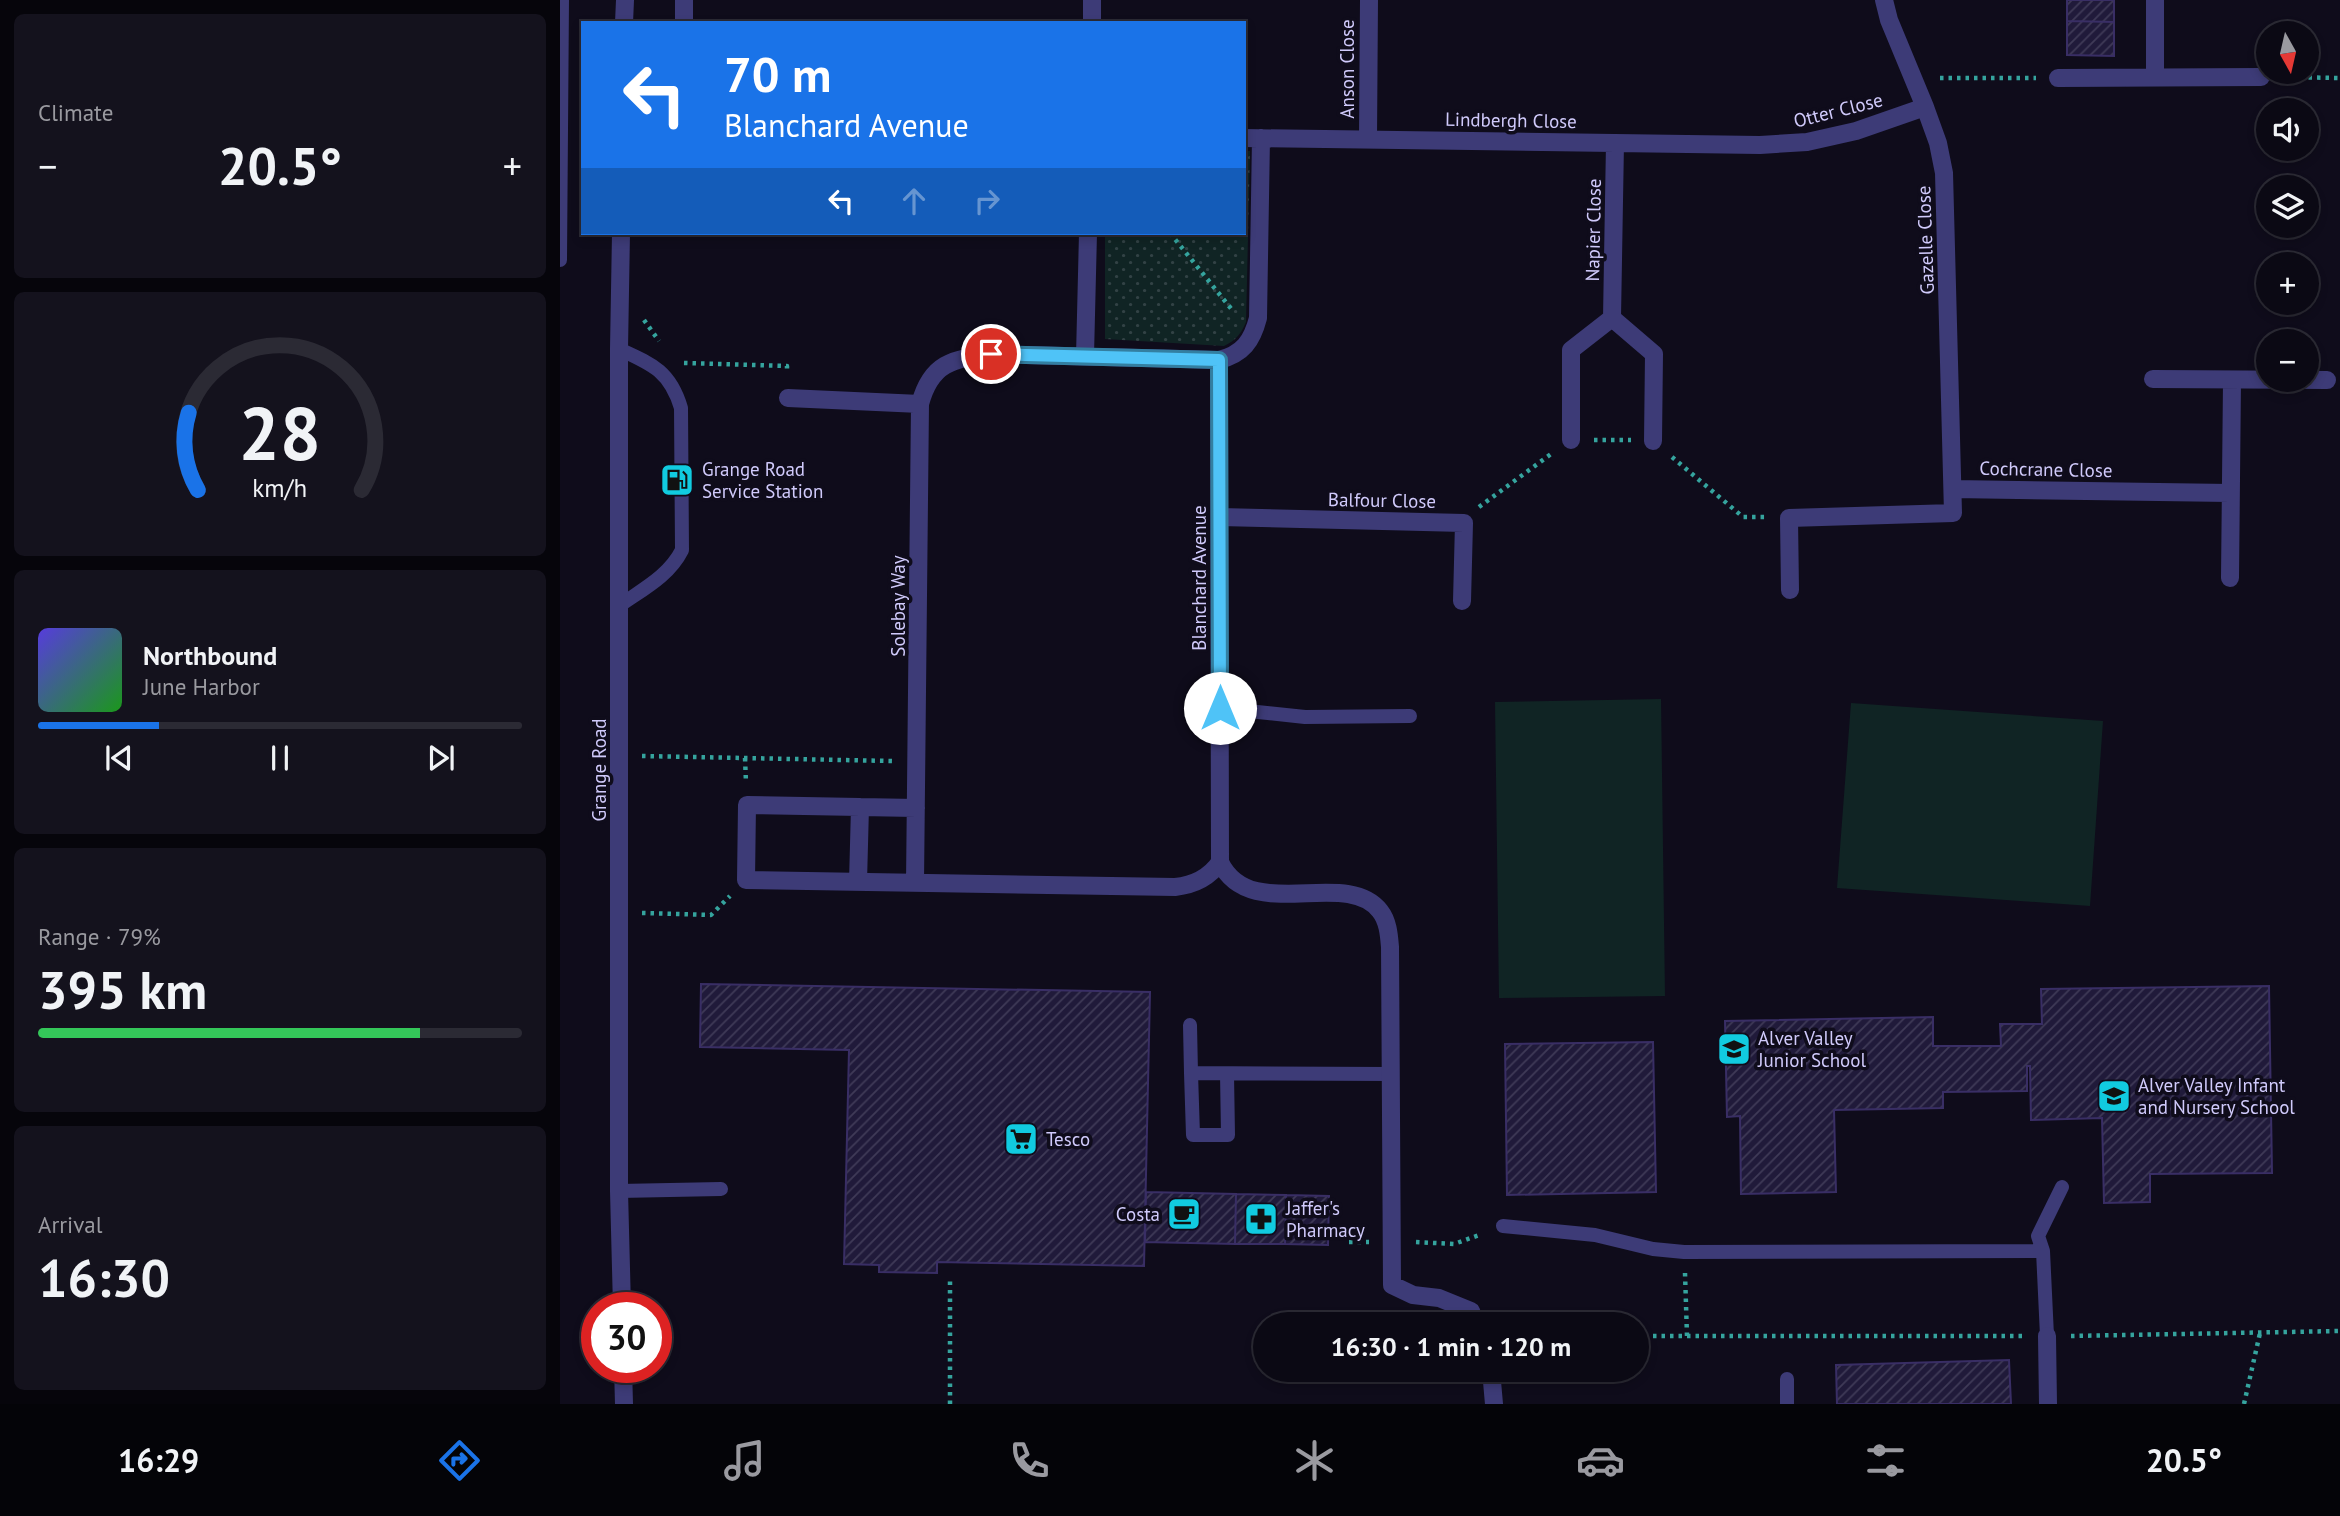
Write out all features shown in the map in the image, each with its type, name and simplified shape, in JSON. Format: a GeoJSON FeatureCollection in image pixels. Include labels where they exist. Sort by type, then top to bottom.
{"type":"FeatureCollection","features":[{"type":"Feature","properties":{"kind":"street"},"geometry":{"type":"LineString","coordinates":[[624,21],[625,0]]}},
{"type":"Feature","properties":{"kind":"street"},"geometry":{"type":"LineString","coordinates":[[684,0],[684,21]]}},
{"type":"Feature","properties":{"kind":"street"},"geometry":{"type":"LineString","coordinates":[[1092,0],[1092,21]]}},
{"type":"Feature","properties":{"kind":"street","name":"Anson Close"},"geometry":{"type":"LineString","coordinates":[[1368,139],[1369,0]]}},
{"type":"Feature","properties":{"kind":"street","name":"Gazelle Close"},"geometry":{"type":"LineString","coordinates":[[1884,0],[1889,20],[1938,143],[1944,173],[1953,489]]}},
{"type":"Feature","properties":{"kind":"street"},"geometry":{"type":"LineString","coordinates":[[2155,0],[2155,76]]}},
{"type":"Feature","properties":{"kind":"street"},"geometry":{"type":"LineString","coordinates":[[2058,78],[2256,78]]}},
{"type":"Feature","properties":{"kind":"street","name":"Otter Close"},"geometry":{"type":"LineString","coordinates":[[1760,145],[1807,142],[1844,134],[1925,107]]}},
{"type":"Feature","properties":{"kind":"street","name":"Lindbergh Close"},"geometry":{"type":"LineString","coordinates":[[1253,336],[1258,318],[1253,138],[1760,145]]}},
{"type":"Feature","properties":{"kind":"street","name":"Napier Close"},"geometry":{"type":"LineString","coordinates":[[1612,318],[1615,143]]}},
{"type":"Feature","properties":{"kind":"street","name":"Grange Road"},"geometry":{"type":"LineString","coordinates":[[621,235],[619,1191],[622,1292]]}},
{"type":"Feature","properties":{"kind":"street"},"geometry":{"type":"LineString","coordinates":[[1088,235],[1085,356],[1219,360],[1232,357],[1244,349],[1253,336]]}},
{"type":"Feature","properties":{"kind":"street"},"geometry":{"type":"LineString","coordinates":[[1571,440],[1571,350],[1612,318],[1654,354],[1653,440]]}},
{"type":"Feature","properties":{"kind":"street","name":"Solebay Way"},"geometry":{"type":"LineString","coordinates":[[915,883],[920,404],[925,387],[934,372],[962,357],[991,354],[1085,356]]}},
{"type":"Feature","properties":{"kind":"street","name":"Blanchard Avenue"},"geometry":{"type":"LineString","coordinates":[[1219,360],[1220,862]]}},
{"type":"Feature","properties":{"kind":"street"},"geometry":{"type":"LineString","coordinates":[[2153,379],[2327,380]]}},
{"type":"Feature","properties":{"kind":"street"},"geometry":{"type":"LineString","coordinates":[[2230,578],[2232,381]]}},
{"type":"Feature","properties":{"kind":"street"},"geometry":{"type":"LineString","coordinates":[[788,398],[920,404]]}},
{"type":"Feature","properties":{"kind":"street","name":"Cochcrane Close"},"geometry":{"type":"LineString","coordinates":[[1789,518],[1953,513],[1953,489],[2230,493]]}},
{"type":"Feature","properties":{"kind":"street","name":"Balfour Close"},"geometry":{"type":"LineString","coordinates":[[1220,517],[1464,523]]}},
{"type":"Feature","properties":{"kind":"street"},"geometry":{"type":"LineString","coordinates":[[1789,518],[1790,590]]}},
{"type":"Feature","properties":{"kind":"street"},"geometry":{"type":"LineString","coordinates":[[1462,601],[1464,523]]}},
{"type":"Feature","properties":{"kind":"street"},"geometry":{"type":"LineString","coordinates":[[916,808],[747,805],[746,880],[1175,887],[1189,885],[1203,878],[1214,871],[1220,862],[1231,880],[1255,891],[1346,894],[1369,901],[1381,912],[1388,930],[1390,947],[1392,1285],[1413,1296],[1439,1298],[1471,1312]]}},
{"type":"Feature","properties":{"kind":"street"},"geometry":{"type":"LineString","coordinates":[[858,882],[860,807]]}},
{"type":"Feature","properties":{"kind":"street"},"geometry":{"type":"LineString","coordinates":[[2047,1336],[2048,1404]]}},
{"type":"Feature","properties":{"kind":"street"},"geometry":{"type":"LineString","coordinates":[[1492,1382],[1494,1404]]}},
{"type":"Feature","properties":{"kind":"street"},"geometry":{"type":"LineString","coordinates":[[624,1383],[624,1404]]}},
{"type":"Feature","properties":{"kind":"lane"},"geometry":{"type":"LineString","coordinates":[[560,261],[562,0]]}},
{"type":"Feature","properties":{"kind":"lane"},"geometry":{"type":"LineString","coordinates":[[619,349],[657,367],[677,394],[681,408],[682,537],[682,550],[676,564],[619,606]]}},
{"type":"Feature","properties":{"kind":"lane"},"geometry":{"type":"LineString","coordinates":[[1220,708],[1305,717],[1410,716]]}},
{"type":"Feature","properties":{"kind":"lane"},"geometry":{"type":"LineString","coordinates":[[1190,1025],[1193,1135],[1228,1135],[1227,1074]]}},
{"type":"Feature","properties":{"kind":"lane"},"geometry":{"type":"LineString","coordinates":[[1191,1073],[1391,1074]]}},
{"type":"Feature","properties":{"kind":"lane"},"geometry":{"type":"LineString","coordinates":[[2047,1336],[2043,1251],[2038,1236],[2062,1187]]}},
{"type":"Feature","properties":{"kind":"lane"},"geometry":{"type":"LineString","coordinates":[[619,1191],[721,1189]]}},
{"type":"Feature","properties":{"kind":"lane"},"geometry":{"type":"LineString","coordinates":[[1503,1226],[1595,1235],[1653,1249],[1684,1252],[2043,1251]]}},
{"type":"Feature","properties":{"kind":"lane"},"geometry":{"type":"LineString","coordinates":[[1787,1379],[1787,1404]]}},
{"type":"Feature","properties":{"kind":"path"},"geometry":{"type":"LineString","coordinates":[[1913,78],[2058,78]]}},
{"type":"Feature","properties":{"kind":"path"},"geometry":{"type":"LineString","coordinates":[[2319,78],[2340,78]]}},
{"type":"Feature","properties":{"kind":"path"},"geometry":{"type":"LineString","coordinates":[[1172,235],[1253,336]]}},
{"type":"Feature","properties":{"kind":"path"},"geometry":{"type":"LineString","coordinates":[[619,323],[645,320],[666,352]]}},
{"type":"Feature","properties":{"kind":"path"},"geometry":{"type":"LineString","coordinates":[[673,363],[787,366],[788,398]]}},
{"type":"Feature","properties":{"kind":"path"},"geometry":{"type":"LineString","coordinates":[[1464,523],[1484,501],[1571,440],[1653,440],[1744,517],[1789,518]]}},
{"type":"Feature","properties":{"kind":"path"},"geometry":{"type":"LineString","coordinates":[[621,756],[894,761]]}},
{"type":"Feature","properties":{"kind":"path"},"geometry":{"type":"LineString","coordinates":[[620,913],[711,915],[746,880]]}},
{"type":"Feature","properties":{"kind":"path"},"geometry":{"type":"LineString","coordinates":[[1349,1242],[1454,1244],[1503,1226]]}},
{"type":"Feature","properties":{"kind":"path"},"geometry":{"type":"LineString","coordinates":[[1684,1252],[1687,1336]]}},
{"type":"Feature","properties":{"kind":"path"},"geometry":{"type":"LineString","coordinates":[[950,1277],[950,1404]]}},
{"type":"Feature","properties":{"kind":"path"},"geometry":{"type":"LineString","coordinates":[[1649,1336],[2047,1336],[2340,1331]]}},
{"type":"Feature","properties":{"kind":"path"},"geometry":{"type":"LineString","coordinates":[[2244,1404],[2260,1333]]}},
{"type":"Feature","properties":{"kind":"green space"},"geometry":{"type":"Polygon","coordinates":[[[1246,151],[1250,151],[1246,322],[1240,333],[1224,346],[1105,339],[1105,235],[1246,235],[1246,151]]]}},
{"type":"Feature","properties":{"kind":"green space"},"geometry":{"type":"Polygon","coordinates":[[[1661,699],[1665,996],[1499,998],[1495,702],[1661,699]]]}},
{"type":"Feature","properties":{"kind":"green space"},"geometry":{"type":"Polygon","coordinates":[[[1851,703],[2103,721],[2090,906],[1837,888],[1851,703]]]}},
{"type":"Feature","properties":{"kind":"building"},"geometry":{"type":"Polygon","coordinates":[[[2067,0],[2114,0],[2114,22],[2067,21],[2067,0]]]}},
{"type":"Feature","properties":{"kind":"building"},"geometry":{"type":"Polygon","coordinates":[[[2067,21],[2114,22],[2114,56],[2067,55],[2067,21]]]}},
{"type":"Feature","properties":{"kind":"building"},"geometry":{"type":"Polygon","coordinates":[[[701,984],[1150,992],[1144,1266],[937,1262],[937,1273],[879,1272],[879,1265],[844,1264],[849,1050],[700,1047],[701,984]]]}},
{"type":"Feature","properties":{"kind":"building"},"geometry":{"type":"Polygon","coordinates":[[[2269,986],[2272,1173],[2150,1174],[2150,1202],[2104,1203],[2102,1118],[2031,1120],[2030,1066],[2027,1066],[2027,1091],[1943,1092],[1943,1108],[1834,1110],[1836,1192],[1741,1194],[1740,1116],[1727,1117],[1725,1021],[1933,1017],[1933,1046],[2001,1046],[2000,1024],[2042,1024],[2041,989],[2269,986]]]}},
{"type":"Feature","properties":{"kind":"building"},"geometry":{"type":"Polygon","coordinates":[[[1653,1042],[1656,1192],[1507,1195],[1505,1044],[1653,1042]]]}},
{"type":"Feature","properties":{"kind":"building"},"geometry":{"type":"Polygon","coordinates":[[[1146,1192],[1236,1194],[1235,1244],[1145,1242],[1146,1192]]]}},
{"type":"Feature","properties":{"kind":"building","name":"Jaffer's Pharmacy"},"geometry":{"type":"Polygon","coordinates":[[[1236,1194],[1286,1195],[1285,1244],[1235,1244],[1236,1194]]]}},
{"type":"Feature","properties":{"kind":"building"},"geometry":{"type":"Polygon","coordinates":[[[1286,1195],[1329,1196],[1328,1245],[1285,1244],[1286,1195]]]}},
{"type":"Feature","properties":{"kind":"building"},"geometry":{"type":"Polygon","coordinates":[[[2009,1360],[2011,1404],[1837,1404],[1836,1365],[2009,1360]]]}},
{"type":"Feature","properties":{"kind":"place","name":"Grange Road Service Station"},"geometry":{"type":"Point","coordinates":[677,480]}},
{"type":"Feature","properties":{"kind":"place","name":"Alver Valley Junior School"},"geometry":{"type":"Point","coordinates":[1734,1049]}},
{"type":"Feature","properties":{"kind":"place","name":"Alver Valley Infant and Nursery School"},"geometry":{"type":"Point","coordinates":[2114,1096]}},
{"type":"Feature","properties":{"kind":"place","name":"Tesco"},"geometry":{"type":"Point","coordinates":[1021,1139]}},
{"type":"Feature","properties":{"kind":"place","name":"Costa"},"geometry":{"type":"Point","coordinates":[1184,1214]}},
{"type":"Feature","properties":{"kind":"place","name":"Jaffer's Pharmacy"},"geometry":{"type":"Point","coordinates":[1261,1219]}},
{"type":"Feature","properties":{"kind":"route"},"geometry":{"type":"LineString","coordinates":[[991,354],[1219,360],[1220,708]]}}]}
